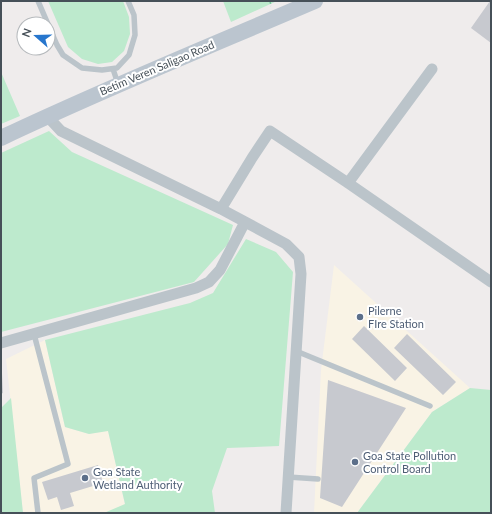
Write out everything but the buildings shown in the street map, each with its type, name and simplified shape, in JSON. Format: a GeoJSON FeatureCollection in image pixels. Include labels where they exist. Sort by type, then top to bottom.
{"type":"FeatureCollection","features":[{"type":"Feature","properties":{"kind":"main road","name":"Betim Veren Saligao Road"},"geometry":{"type":"LineString","coordinates":[[1,138],[47,116],[314,1]]}},
{"type":"Feature","properties":{"kind":"street"},"geometry":{"type":"LineString","coordinates":[[348,183],[432,69]]}},
{"type":"Feature","properties":{"kind":"street"},"geometry":{"type":"LineString","coordinates":[[47,116],[61,131],[221,209],[286,244],[299,257],[301,274],[286,513]]}},
{"type":"Feature","properties":{"kind":"street"},"geometry":{"type":"LineString","coordinates":[[221,209],[270,131],[491,282]]}},
{"type":"Feature","properties":{"kind":"street"},"geometry":{"type":"LineString","coordinates":[[1,343],[196,288],[209,282],[220,270],[245,222]]}},
{"type":"Feature","properties":{"kind":"lane"},"geometry":{"type":"LineString","coordinates":[[38,1],[57,45],[63,55],[82,68],[102,70],[117,68],[129,55],[135,35],[134,15],[128,1]]}},
{"type":"Feature","properties":{"kind":"lane"},"geometry":{"type":"LineString","coordinates":[[113,69],[118,85]]}},
{"type":"Feature","properties":{"kind":"lane"},"geometry":{"type":"LineString","coordinates":[[34,334],[68,464],[34,478],[38,513]]}},
{"type":"Feature","properties":{"kind":"lane"},"geometry":{"type":"LineString","coordinates":[[296,351],[430,406]]}},
{"type":"Feature","properties":{"kind":"lane"},"geometry":{"type":"LineString","coordinates":[[288,477],[318,478]]}},
{"type":"Feature","properties":{"kind":"shaded area"},"geometry":{"type":"Polygon","coordinates":[[[334,265],[470,388],[432,412],[357,513],[314,513],[321,370],[334,265]]]}},
{"type":"Feature","properties":{"kind":"shaded area"},"geometry":{"type":"Polygon","coordinates":[[[45,340],[65,427],[89,434],[108,430],[125,505],[104,513],[23,513],[6,359],[45,340]]]}},
{"type":"Feature","properties":{"kind":"green space"},"geometry":{"type":"Polygon","coordinates":[[[48,1],[123,1],[129,17],[130,34],[124,51],[112,62],[98,64],[82,59],[68,47],[56,19],[56,16],[55,16],[48,1]]]}},
{"type":"Feature","properties":{"kind":"green space"},"geometry":{"type":"Polygon","coordinates":[[[223,1],[277,1],[231,22],[223,1]]]}},
{"type":"Feature","properties":{"kind":"green space"},"geometry":{"type":"Polygon","coordinates":[[[1,72],[20,116],[1,124],[1,72]]]}},
{"type":"Feature","properties":{"kind":"green space"},"geometry":{"type":"Polygon","coordinates":[[[49,131],[72,152],[233,225],[228,244],[194,282],[1,332],[1,153],[49,131]]]}},
{"type":"Feature","properties":{"kind":"green space"},"geometry":{"type":"Polygon","coordinates":[[[246,239],[276,252],[293,272],[279,446],[227,448],[212,491],[215,513],[104,513],[125,504],[108,431],[89,434],[65,427],[45,340],[190,303],[213,293],[246,239]]]}},
{"type":"Feature","properties":{"kind":"green space"},"geometry":{"type":"Polygon","coordinates":[[[470,388],[491,390],[491,513],[357,513],[432,412],[470,388]]]}},
{"type":"Feature","properties":{"kind":"green space"},"geometry":{"type":"Polygon","coordinates":[[[11,398],[23,513],[1,513],[1,408],[11,398]]]}},
{"type":"Feature","properties":{"kind":"place","name":"Pilerne FIre Station"},"geometry":{"type":"Point","coordinates":[360,317]}},
{"type":"Feature","properties":{"kind":"place","name":"Goa State Pollution Control Board"},"geometry":{"type":"Point","coordinates":[355,462]}},
{"type":"Feature","properties":{"kind":"place","name":"Goa State Wetland Authority"},"geometry":{"type":"Point","coordinates":[85,478]}}]}
